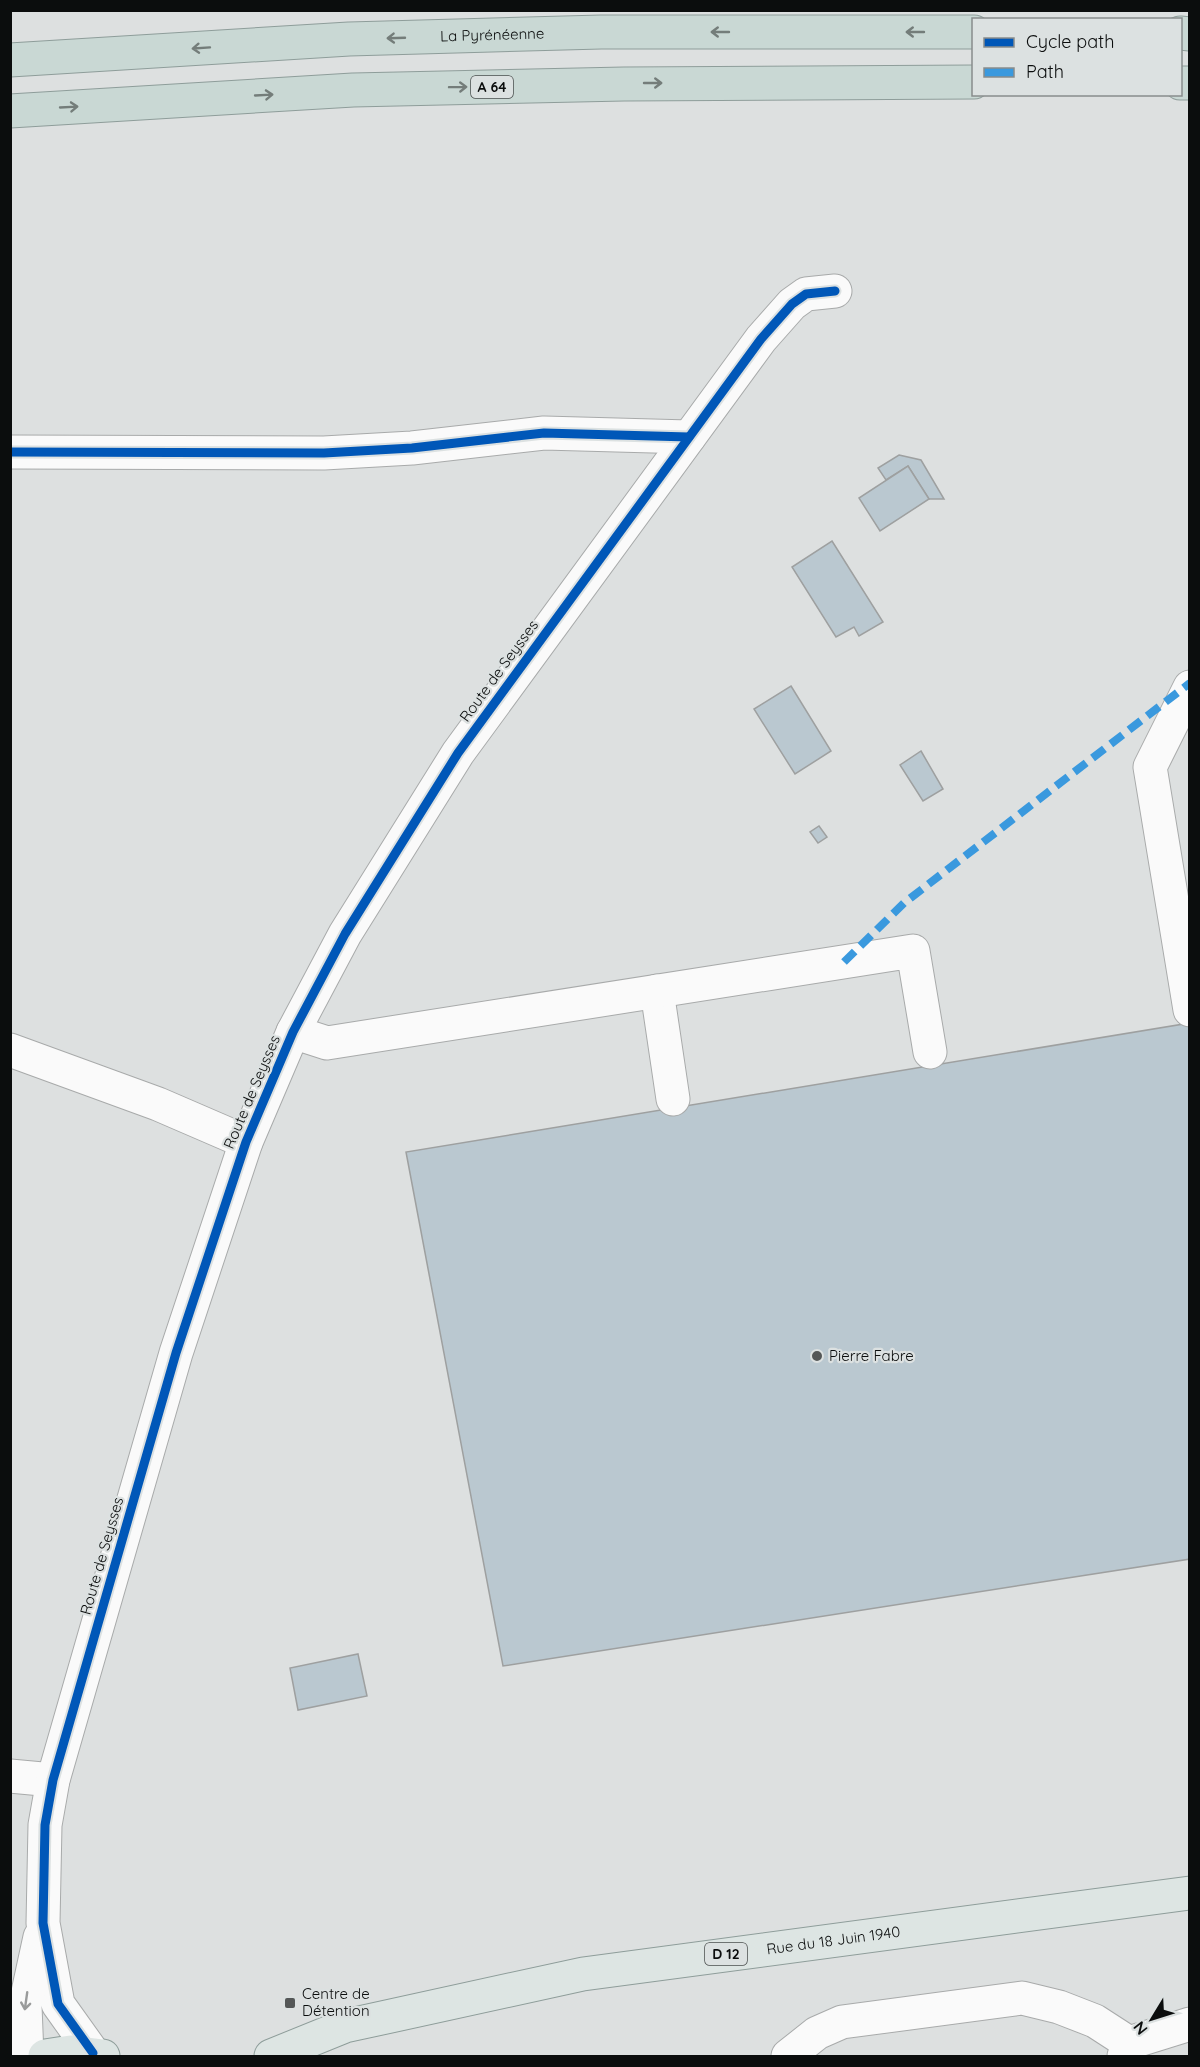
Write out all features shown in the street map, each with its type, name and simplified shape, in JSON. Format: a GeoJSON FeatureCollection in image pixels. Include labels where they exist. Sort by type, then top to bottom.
{"type":"FeatureCollection","features":[{"type":"Feature","properties":{"kind":"highway","name":"La Pyrénéenne"},"geometry":{"type":"LineString","coordinates":[[10,60],[349,39],[601,32],[972,32]]}},
{"type":"Feature","properties":{"kind":"highway","name":"A 64"},"geometry":{"type":"LineString","coordinates":[[10,111],[354,90],[624,84],[972,82]]}},
{"type":"Feature","properties":{"kind":"main road","name":"Rue du 18 Juin 1940"},"geometry":{"type":"LineString","coordinates":[[271,2056],[345,2026],[583,1974],[1190,1893]]}},
{"type":"Feature","properties":{"kind":"main road"},"geometry":{"type":"LineString","coordinates":[[45,2056],[71,2052],[98,2055]]}},
{"type":"Feature","properties":{"kind":"street","name":"Route de Seysses"},"geometry":{"type":"LineString","coordinates":[[27,2056],[25,2006],[43,1923],[45,1825],[52,1780],[176,1353],[246,1142],[293,1032],[345,934],[458,753],[689,437],[761,339],[792,304],[806,294],[835,291]]}},
{"type":"Feature","properties":{"kind":"street"},"geometry":{"type":"LineString","coordinates":[[10,452],[324,453],[412,448],[544,433],[689,437]]}},
{"type":"Feature","properties":{"kind":"street"},"geometry":{"type":"LineString","coordinates":[[1190,687],[1150,767],[1190,1010]]}},
{"type":"Feature","properties":{"kind":"street"},"geometry":{"type":"LineString","coordinates":[[293,1032],[327,1043],[913,951],[930,1052]]}},
{"type":"Feature","properties":{"kind":"street"},"geometry":{"type":"LineString","coordinates":[[657,991],[673,1100]]}},
{"type":"Feature","properties":{"kind":"street"},"geometry":{"type":"LineString","coordinates":[[10,1050],[158,1104],[246,1142]]}},
{"type":"Feature","properties":{"kind":"street"},"geometry":{"type":"LineString","coordinates":[[10,1776],[52,1780]]}},
{"type":"Feature","properties":{"kind":"street","name":"Route de Seysses"},"geometry":{"type":"LineString","coordinates":[[43,1923],[58,2004],[98,2055]]}},
{"type":"Feature","properties":{"kind":"street"},"geometry":{"type":"LineString","coordinates":[[788,2056],[817,2033],[842,2022],[1023,1998],[1059,2007],[1095,2021],[1126,2050],[1190,2024]]}},
{"type":"Feature","properties":{"kind":"building"},"geometry":{"type":"Polygon","coordinates":[[[899,455],[921,460],[944,499],[929,499],[908,466],[886,480],[878,468],[899,455]]]}},
{"type":"Feature","properties":{"kind":"building"},"geometry":{"type":"Polygon","coordinates":[[[908,466],[929,499],[880,531],[859,498],[908,466]]]}},
{"type":"Feature","properties":{"kind":"building"},"geometry":{"type":"Polygon","coordinates":[[[832,541],[883,622],[859,636],[854,627],[836,637],[792,567],[832,541]]]}},
{"type":"Feature","properties":{"kind":"building"},"geometry":{"type":"Polygon","coordinates":[[[791,686],[831,751],[795,774],[754,709],[791,686]]]}},
{"type":"Feature","properties":{"kind":"building"},"geometry":{"type":"Polygon","coordinates":[[[921,751],[943,789],[923,801],[900,765],[921,751]]]}},
{"type":"Feature","properties":{"kind":"building"},"geometry":{"type":"Polygon","coordinates":[[[819,826],[827,837],[818,843],[810,832],[819,826]]]}},
{"type":"Feature","properties":{"kind":"building","name":"Pierre Fabre"},"geometry":{"type":"Polygon","coordinates":[[[1190,1023],[1190,1559],[503,1666],[406,1152],[1190,1023]]]}},
{"type":"Feature","properties":{"kind":"building"},"geometry":{"type":"Polygon","coordinates":[[[358,1654],[367,1696],[298,1710],[290,1668],[358,1654]]]}},
{"type":"Feature","properties":{"kind":"marked path"},"geometry":{"type":"LineString","coordinates":[[844,962],[904,903],[1190,683]]}},
{"type":"Feature","properties":{"kind":"cycle path"},"geometry":{"type":"LineString","coordinates":[[93,2053],[58,2004],[43,1923],[45,1825],[53,1780],[176,1353],[246,1142],[293,1032],[345,934],[458,753],[761,339],[792,304],[806,294],[835,291]]}},
{"type":"Feature","properties":{"kind":"cycle path"},"geometry":{"type":"LineString","coordinates":[[10,452],[324,453],[412,448],[544,433],[689,437]]}},
{"type":"Feature","properties":{"kind":"place","name":"Pierre Fabre"},"geometry":{"type":"Point","coordinates":[817,1356]}},
{"type":"Feature","properties":{"kind":"place","name":"Centre de Détention"},"geometry":{"type":"Point","coordinates":[290,2003]}}]}
